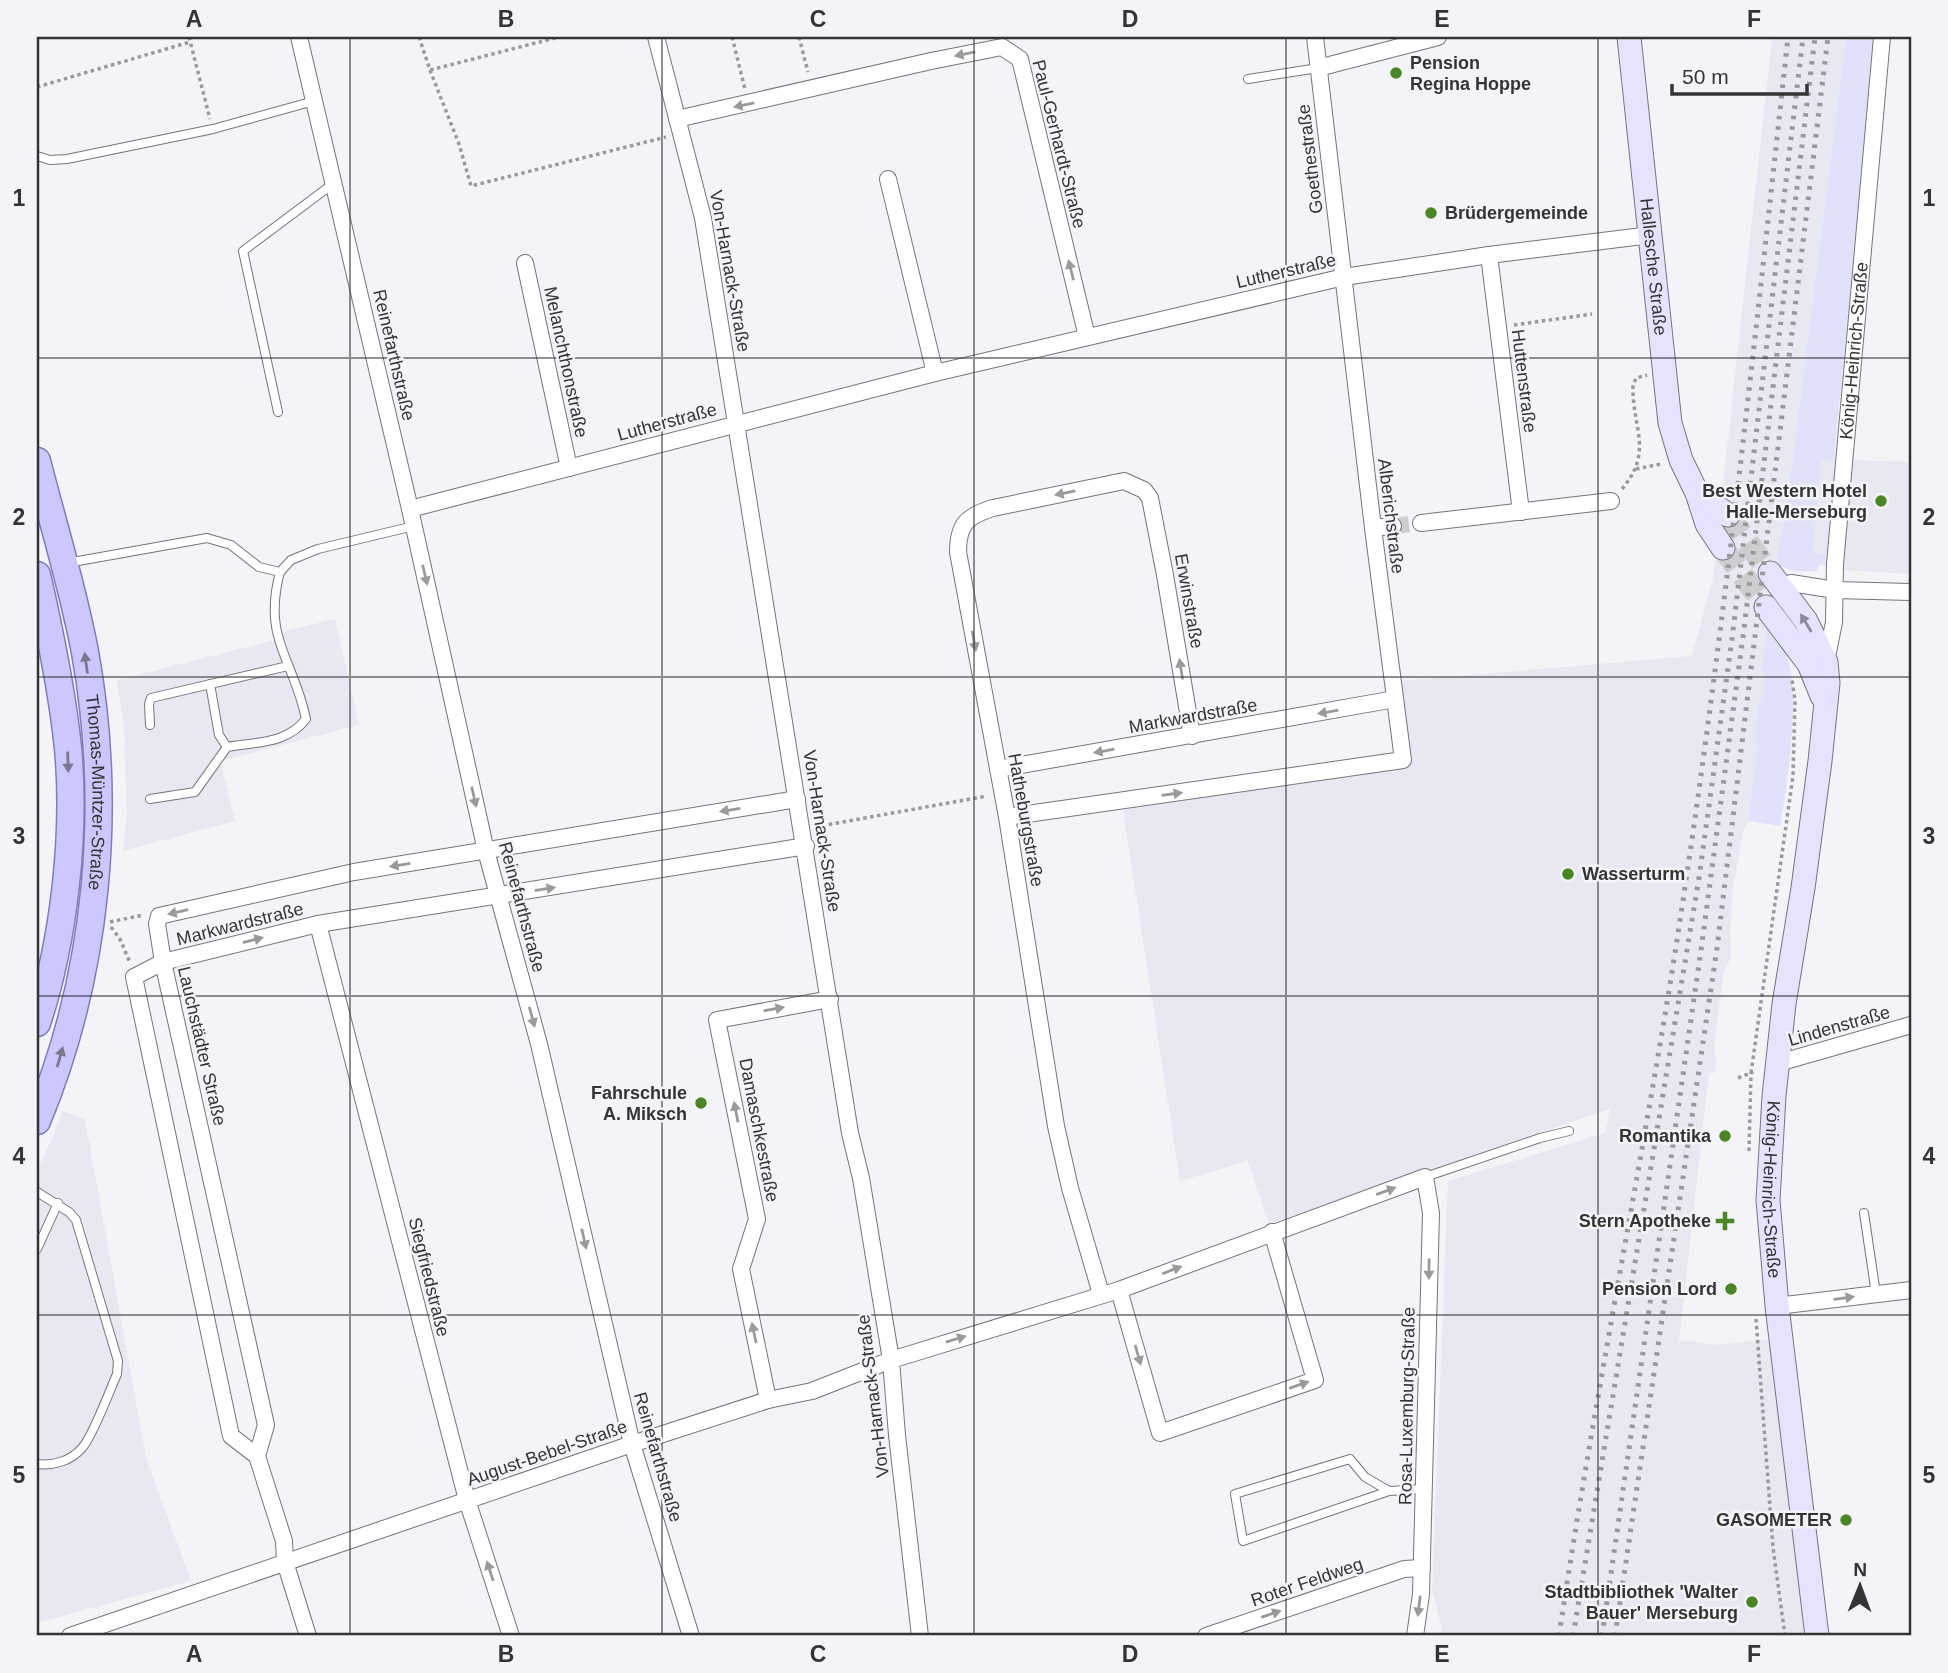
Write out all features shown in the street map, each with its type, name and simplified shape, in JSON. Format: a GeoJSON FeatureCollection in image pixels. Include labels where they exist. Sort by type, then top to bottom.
{"type":"FeatureCollection","features":[{"type":"Feature","properties":{"kind":"main road","name":"Hallesche Straße"},"geometry":{"type":"LineString","coordinates":[[1629,37],[1663,373],[1674,440],[1707,524],[1723,548]]}},
{"type":"Feature","properties":{"kind":"main road","name":"Thomas-Müntzer-Straße"},"geometry":{"type":"LineString","coordinates":[[37,461],[85,651],[96,735],[100,808],[95,887],[76,1003],[52,1085],[37,1121]]}},
{"type":"Feature","properties":{"kind":"main road"},"geometry":{"type":"LineString","coordinates":[[1697,493],[1728,515]]}},
{"type":"Feature","properties":{"kind":"main road","name":"Thomas-Müntzer-Straße"},"geometry":{"type":"LineString","coordinates":[[37,575],[60,691],[68,749],[70,803],[63,903],[47,992],[37,1023]]}},
{"type":"Feature","properties":{"kind":"main road","name":"König-Heinrich-Straße"},"geometry":{"type":"LineString","coordinates":[[1775,580],[1806,621],[1826,662],[1828,683],[1803,888],[1784,1004],[1768,1200],[1777,1306],[1816,1636]]}},
{"type":"Feature","properties":{"kind":"main road","name":"König-Heinrich-Straße"},"geometry":{"type":"LineString","coordinates":[[1766,607],[1809,664],[1824,702]]}},
{"type":"Feature","properties":{"kind":"street","name":"Reinefarthstraße"},"geometry":{"type":"LineString","coordinates":[[299,37],[414,526],[486,851],[539,1044],[632,1444],[691,1636]]}},
{"type":"Feature","properties":{"kind":"street","name":"Von-Harnack-Straße"},"geometry":{"type":"LineString","coordinates":[[656,37],[703,218],[850,1133],[861,1178],[891,1360],[920,1636]]}},
{"type":"Feature","properties":{"kind":"street","name":"Goethestraße"},"geometry":{"type":"LineString","coordinates":[[1315,37],[1343,277]]}},
{"type":"Feature","properties":{"kind":"street"},"geometry":{"type":"LineString","coordinates":[[1318,68],[1438,37]]}},
{"type":"Feature","properties":{"kind":"street","name":"König-Heinrich-Straße"},"geometry":{"type":"LineString","coordinates":[[1826,662],[1834,622],[1835,564],[1882,37]]}},
{"type":"Feature","properties":{"kind":"street","name":"Paul-Gerhardt-Straße"},"geometry":{"type":"LineString","coordinates":[[679,126],[749,104],[1002,47],[1020,59],[1087,337]]}},
{"type":"Feature","properties":{"kind":"street"},"geometry":{"type":"LineString","coordinates":[[888,179],[935,373]]}},
{"type":"Feature","properties":{"kind":"street","name":"Lutherstraße"},"geometry":{"type":"LineString","coordinates":[[410,509],[935,373],[1343,277],[1651,234]]}},
{"type":"Feature","properties":{"kind":"street","name":"Huttenstraße"},"geometry":{"type":"LineString","coordinates":[[1489,255],[1521,512]]}},
{"type":"Feature","properties":{"kind":"street","name":"Melanchthonstraße"},"geometry":{"type":"LineString","coordinates":[[525,263],[569,468]]}},
{"type":"Feature","properties":{"kind":"street","name":"Alberichstraße"},"geometry":{"type":"LineString","coordinates":[[1007,817],[1403,761],[1343,277]]}},
{"type":"Feature","properties":{"kind":"street","name":"Hatheburgstraße"},"geometry":{"type":"LineString","coordinates":[[1101,1294],[1070,1188],[1056,1126],[1007,817],[960,563],[958,535],[963,524],[976,513],[1124,481],[1132,482]]}},
{"type":"Feature","properties":{"kind":"street","name":"Erwinstraße"},"geometry":{"type":"LineString","coordinates":[[1132,482],[1150,498],[1166,575],[1192,736]]}},
{"type":"Feature","properties":{"kind":"street"},"geometry":{"type":"LineString","coordinates":[[1421,523],[1611,501]]}},
{"type":"Feature","properties":{"kind":"street"},"geometry":{"type":"LineString","coordinates":[[1373,528],[1393,526]]}},
{"type":"Feature","properties":{"kind":"street"},"geometry":{"type":"LineString","coordinates":[[1775,580],[1835,590],[1911,592]]}},
{"type":"Feature","properties":{"kind":"street","name":"Markwardstraße"},"geometry":{"type":"LineString","coordinates":[[998,769],[1395,699]]}},
{"type":"Feature","properties":{"kind":"street","name":"Markwardstraße"},"geometry":{"type":"LineString","coordinates":[[797,799],[355,872],[159,916],[163,962],[318,924],[500,896],[804,838]]}},
{"type":"Feature","properties":{"kind":"street","name":"Siegfriedstraße"},"geometry":{"type":"LineString","coordinates":[[318,924],[467,1500],[511,1636]]}},
{"type":"Feature","properties":{"kind":"street","name":"Lauchstädter Straße"},"geometry":{"type":"LineString","coordinates":[[134,977],[163,962],[266,1425],[257,1456]]}},
{"type":"Feature","properties":{"kind":"street"},"geometry":{"type":"LineString","coordinates":[[134,977],[230,1436],[257,1456],[284,1541],[285,1562],[308,1636]]}},
{"type":"Feature","properties":{"kind":"street","name":"Damaschkestraße"},"geometry":{"type":"LineString","coordinates":[[768,1400],[741,1269],[757,1219],[717,1020],[830,999]]}},
{"type":"Feature","properties":{"kind":"street","name":"Lindenstraße"},"geometry":{"type":"LineString","coordinates":[[1778,1063],[1911,1024]]}},
{"type":"Feature","properties":{"kind":"street","name":"August-Bebel-Straße"},"geometry":{"type":"LineString","coordinates":[[69,1636],[632,1444],[768,1400],[812,1391],[891,1360],[1119,1290],[1425,1177]]}},
{"type":"Feature","properties":{"kind":"street","name":"Rosa-Luxemburg-Straße"},"geometry":{"type":"LineString","coordinates":[[1415,1636],[1422,1568],[1431,1213],[1425,1177]]}},
{"type":"Feature","properties":{"kind":"street"},"geometry":{"type":"LineString","coordinates":[[1119,1290],[1160,1433],[1315,1380],[1272,1232]]}},
{"type":"Feature","properties":{"kind":"street"},"geometry":{"type":"LineString","coordinates":[[1777,1306],[1911,1290]]}},
{"type":"Feature","properties":{"kind":"street","name":"Roter Feldweg"},"geometry":{"type":"LineString","coordinates":[[1206,1636],[1404,1569],[1422,1568]]}},
{"type":"Feature","properties":{"kind":"lane"},"geometry":{"type":"LineString","coordinates":[[1248,79],[1318,68]]}},
{"type":"Feature","properties":{"kind":"lane"},"geometry":{"type":"LineString","coordinates":[[37,156],[50,160],[67,159],[213,129],[314,101]]}},
{"type":"Feature","properties":{"kind":"lane"},"geometry":{"type":"LineString","coordinates":[[278,412],[243,251],[334,183]]}},
{"type":"Feature","properties":{"kind":"lane"},"geometry":{"type":"LineString","coordinates":[[150,799],[195,792],[227,747],[276,740],[297,731],[306,719],[278,640],[273,616],[273,601],[280,572],[291,560],[318,549],[414,526]]}},
{"type":"Feature","properties":{"kind":"lane"},"geometry":{"type":"LineString","coordinates":[[64,564],[194,538],[206,538],[231,545],[259,567],[280,572]]}},
{"type":"Feature","properties":{"kind":"lane"},"geometry":{"type":"LineString","coordinates":[[150,725],[151,698],[288,666]]}},
{"type":"Feature","properties":{"kind":"lane"},"geometry":{"type":"LineString","coordinates":[[210,684],[219,735],[227,747]]}},
{"type":"Feature","properties":{"kind":"lane"},"geometry":{"type":"LineString","coordinates":[[1425,1177],[1540,1138],[1569,1131]]}},
{"type":"Feature","properties":{"kind":"lane"},"geometry":{"type":"LineString","coordinates":[[37,1192],[58,1203],[76,1220],[118,1361],[117,1374],[83,1447],[70,1458],[49,1465],[37,1464]]}},
{"type":"Feature","properties":{"kind":"lane"},"geometry":{"type":"LineString","coordinates":[[37,1249],[58,1203]]}},
{"type":"Feature","properties":{"kind":"lane"},"geometry":{"type":"LineString","coordinates":[[1864,1213],[1876,1294]]}},
{"type":"Feature","properties":{"kind":"lane"},"geometry":{"type":"LineString","coordinates":[[1389,1491],[1365,1478],[1350,1459],[1235,1494],[1243,1541],[1389,1491],[1424,1489]]}},
{"type":"Feature","properties":{"kind":"path"},"geometry":{"type":"LineString","coordinates":[[419,37],[459,144],[471,186],[679,126]]}},
{"type":"Feature","properties":{"kind":"path"},"geometry":{"type":"LineString","coordinates":[[430,71],[559,37]]}},
{"type":"Feature","properties":{"kind":"path"},"geometry":{"type":"LineString","coordinates":[[732,37],[749,104]]}},
{"type":"Feature","properties":{"kind":"path"},"geometry":{"type":"LineString","coordinates":[[799,37],[812,89]]}},
{"type":"Feature","properties":{"kind":"path"},"geometry":{"type":"LineString","coordinates":[[37,87],[189,39],[213,129]]}},
{"type":"Feature","properties":{"kind":"path"},"geometry":{"type":"LineString","coordinates":[[1498,327],[1592,314]]}},
{"type":"Feature","properties":{"kind":"path"},"geometry":{"type":"LineString","coordinates":[[1611,501],[1636,469],[1639,448],[1634,381],[1639,376],[1663,373]]}},
{"type":"Feature","properties":{"kind":"path"},"geometry":{"type":"LineString","coordinates":[[1636,469],[1660,464]]}},
{"type":"Feature","properties":{"kind":"path"},"geometry":{"type":"LineString","coordinates":[[1738,1078],[1751,1073],[1793,776],[1794,700],[1790,665],[1799,649]]}},
{"type":"Feature","properties":{"kind":"path"},"geometry":{"type":"LineString","coordinates":[[804,838],[1003,794]]}},
{"type":"Feature","properties":{"kind":"path"},"geometry":{"type":"LineString","coordinates":[[134,977],[120,939],[108,923],[145,915],[159,916]]}},
{"type":"Feature","properties":{"kind":"shaded area"},"geometry":{"type":"Polygon","coordinates":[[[1772,37],[1846,37],[1788,497],[1767,624],[1762,666],[1765,679],[1763,695],[1758,705],[1755,733],[1757,747],[1748,820],[1743,833],[1733,889],[1731,958],[1724,971],[1714,1047],[1715,1073],[1709,1073],[1679,1342],[1695,1341],[1714,1345],[1775,1339],[1808,1636],[1441,1636],[1442,1629],[1432,1590],[1448,1181],[1605,1133],[1610,1109],[1269,1224],[1248,1161],[1180,1181],[1123,810],[1408,764],[1399,681],[1692,656],[1713,577],[1772,37]]]}},
{"type":"Feature","properties":{"kind":"shaded area"},"geometry":{"type":"Polygon","coordinates":[[[1846,37],[1875,37],[1834,460],[1821,460],[1813,553],[1826,554],[1825,566],[1820,564],[1816,571],[1800,572],[1776,564],[1788,497],[1846,37]]]}},
{"type":"Feature","properties":{"kind":"shaded area"},"geometry":{"type":"Polygon","coordinates":[[[1821,459],[1911,462],[1911,574],[1844,570],[1825,566],[1826,554],[1813,553],[1821,459]]]}},
{"type":"Feature","properties":{"kind":"shaded area"},"geometry":{"type":"Polygon","coordinates":[[[335,619],[359,725],[220,761],[235,821],[123,851],[127,814],[124,730],[117,680],[283,638],[281,632],[335,619]]]}},
{"type":"Feature","properties":{"kind":"shaded area"},"geometry":{"type":"Polygon","coordinates":[[[1767,624],[1785,647],[1793,690],[1792,737],[1780,826],[1748,821],[1757,747],[1755,733],[1758,705],[1763,695],[1765,679],[1762,666],[1767,624]]]}},
{"type":"Feature","properties":{"kind":"shaded area"},"geometry":{"type":"Polygon","coordinates":[[[63,1111],[85,1119],[146,1458],[191,1581],[37,1623],[37,1174],[63,1111]]]}},
{"type":"Feature","properties":{"kind":"tunnel"},"geometry":{"type":"LineString","coordinates":[[1728,515],[1770,573]]}},
{"type":"Feature","properties":{"kind":"tunnel"},"geometry":{"type":"LineString","coordinates":[[1393,526],[1421,523]]}},
{"type":"Feature","properties":{"kind":"tunnel"},"geometry":{"type":"LineString","coordinates":[[1723,548],[1766,607]]}},
{"type":"Feature","properties":{"kind":"railway"},"geometry":{"type":"LineString","coordinates":[[1559,1636],[1690,855],[1736,505],[1788,37]]}},
{"type":"Feature","properties":{"kind":"railway"},"geometry":{"type":"LineString","coordinates":[[1573,1636],[1699,878],[1732,639],[1803,37]]}},
{"type":"Feature","properties":{"kind":"railway"},"geometry":{"type":"LineString","coordinates":[[1602,1636],[1702,943],[1744,629],[1815,37]]}},
{"type":"Feature","properties":{"kind":"railway"},"geometry":{"type":"LineString","coordinates":[[1615,1636],[1717,948],[1828,37]]}},
{"type":"Feature","properties":{"kind":"place","name":"Pension Regina Hoppe"},"geometry":{"type":"Point","coordinates":[1396,73]}},
{"type":"Feature","properties":{"kind":"place","name":"Brüdergemeinde"},"geometry":{"type":"Point","coordinates":[1431,213]}},
{"type":"Feature","properties":{"kind":"place","name":"Best Western Hotel Halle-Merseburg"},"geometry":{"type":"Point","coordinates":[1881,501]}},
{"type":"Feature","properties":{"kind":"place","name":"Wasserturm"},"geometry":{"type":"Point","coordinates":[1568,874]}},
{"type":"Feature","properties":{"kind":"place","name":"Fahrschule A. Miksch"},"geometry":{"type":"Point","coordinates":[701,1103]}},
{"type":"Feature","properties":{"kind":"place","name":"Romantika"},"geometry":{"type":"Point","coordinates":[1725,1136]}},
{"type":"Feature","properties":{"kind":"place","name":"Stern Apotheke"},"geometry":{"type":"Point","coordinates":[1725,1221]}},
{"type":"Feature","properties":{"kind":"place","name":"Pension Lord"},"geometry":{"type":"Point","coordinates":[1731,1289]}},
{"type":"Feature","properties":{"kind":"place","name":"GASOMETER"},"geometry":{"type":"Point","coordinates":[1846,1520]}},
{"type":"Feature","properties":{"kind":"place","name":"Stadtbibliothek 'Walter Bauer' Merseburg"},"geometry":{"type":"Point","coordinates":[1752,1602]}}]}
